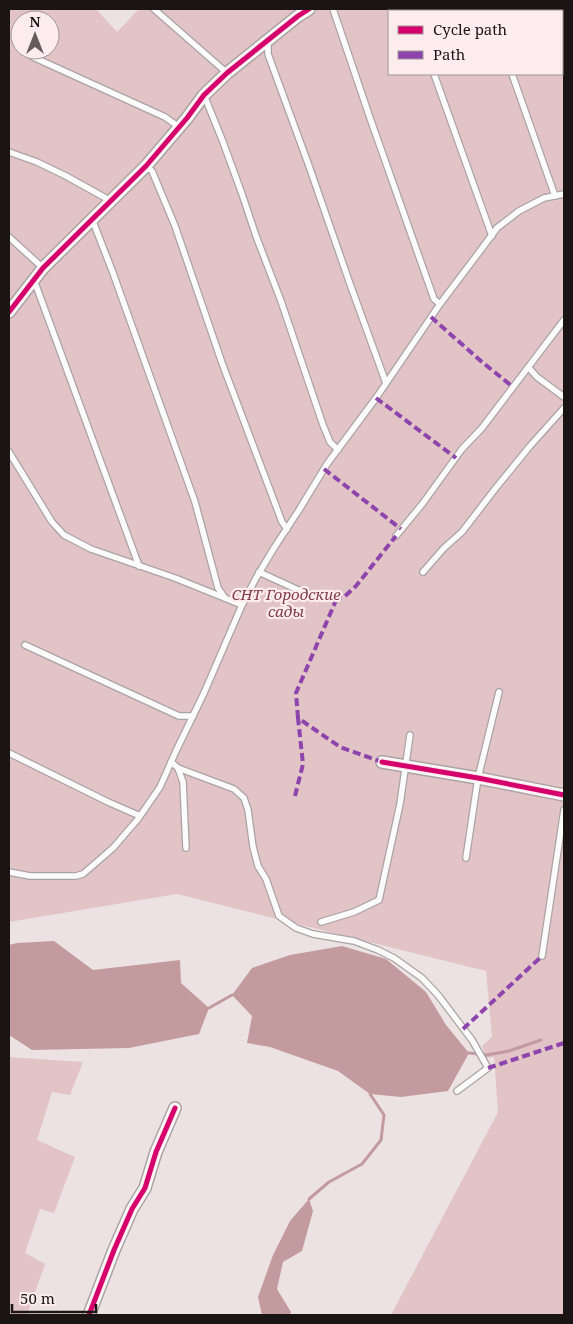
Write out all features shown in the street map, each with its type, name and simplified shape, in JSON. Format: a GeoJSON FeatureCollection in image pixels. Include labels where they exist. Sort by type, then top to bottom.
{"type":"FeatureCollection","features":[{"type":"Feature","properties":{"kind":"street"},"geometry":{"type":"LineString","coordinates":[[9,312],[43,268],[146,166],[204,95],[227,73],[268,41],[296,12],[309,9]]}},
{"type":"Feature","properties":{"kind":"street"},"geometry":{"type":"LineString","coordinates":[[382,762],[564,795]]}},
{"type":"Feature","properties":{"kind":"street"},"geometry":{"type":"LineString","coordinates":[[89,1315],[132,1209],[145,1188],[156,1152],[175,1108]]}},
{"type":"Feature","properties":{"kind":"lane"},"geometry":{"type":"LineString","coordinates":[[154,9],[227,73]]}},
{"type":"Feature","properties":{"kind":"lane"},"geometry":{"type":"LineString","coordinates":[[333,9],[431,290],[434,298],[440,304]]}},
{"type":"Feature","properties":{"kind":"lane"},"geometry":{"type":"LineString","coordinates":[[268,41],[268,54],[386,383]]}},
{"type":"Feature","properties":{"kind":"lane"},"geometry":{"type":"LineString","coordinates":[[40,60],[165,117],[179,127]]}},
{"type":"Feature","properties":{"kind":"lane"},"geometry":{"type":"LineString","coordinates":[[434,75],[492,236]]}},
{"type":"Feature","properties":{"kind":"lane"},"geometry":{"type":"LineString","coordinates":[[512,75],[555,196]]}},
{"type":"Feature","properties":{"kind":"lane"},"geometry":{"type":"LineString","coordinates":[[204,95],[281,301],[323,425],[330,442],[338,450]]}},
{"type":"Feature","properties":{"kind":"lane"},"geometry":{"type":"LineString","coordinates":[[9,152],[44,165],[111,201]]}},
{"type":"Feature","properties":{"kind":"lane"},"geometry":{"type":"LineString","coordinates":[[146,166],[152,170],[175,226],[222,363],[282,522],[287,529]]}},
{"type":"Feature","properties":{"kind":"lane"},"geometry":{"type":"LineString","coordinates":[[9,872],[30,876],[76,876],[83,874],[113,848],[140,816],[160,787],[204,693],[242,605],[259,572],[324,470],[440,304],[497,228],[519,211],[544,198],[564,194]]}},
{"type":"Feature","properties":{"kind":"lane"},"geometry":{"type":"LineString","coordinates":[[92,219],[195,502],[218,588],[225,598]]}},
{"type":"Feature","properties":{"kind":"lane"},"geometry":{"type":"LineString","coordinates":[[9,237],[43,268]]}},
{"type":"Feature","properties":{"kind":"lane"},"geometry":{"type":"LineString","coordinates":[[34,280],[139,566]]}},
{"type":"Feature","properties":{"kind":"lane"},"geometry":{"type":"LineString","coordinates":[[396,536],[423,503],[462,449],[482,428],[523,373],[529,368],[564,320]]}},
{"type":"Feature","properties":{"kind":"lane"},"geometry":{"type":"LineString","coordinates":[[529,368],[537,377],[564,397]]}},
{"type":"Feature","properties":{"kind":"lane"},"geometry":{"type":"LineString","coordinates":[[422,572],[462,532],[524,453],[564,408]]}},
{"type":"Feature","properties":{"kind":"lane"},"geometry":{"type":"LineString","coordinates":[[9,452],[52,522],[64,535],[91,549],[242,605]]}},
{"type":"Feature","properties":{"kind":"lane"},"geometry":{"type":"LineString","coordinates":[[259,572],[296,589],[322,598]]}},
{"type":"Feature","properties":{"kind":"lane"},"geometry":{"type":"LineString","coordinates":[[25,645],[179,716],[193,716]]}},
{"type":"Feature","properties":{"kind":"lane"},"geometry":{"type":"LineString","coordinates":[[466,858],[478,778],[499,692]]}},
{"type":"Feature","properties":{"kind":"lane"},"geometry":{"type":"LineString","coordinates":[[321,922],[354,912],[379,900],[400,804],[410,735]]}},
{"type":"Feature","properties":{"kind":"lane"},"geometry":{"type":"LineString","coordinates":[[9,753],[140,816]]}},
{"type":"Feature","properties":{"kind":"lane"},"geometry":{"type":"LineString","coordinates":[[171,762],[178,768],[234,789],[244,798],[258,866],[266,879],[280,916],[296,928],[313,934],[354,941],[378,950],[394,958],[422,978],[438,995],[472,1040],[488,1068],[457,1091]]}},
{"type":"Feature","properties":{"kind":"lane"},"geometry":{"type":"LineString","coordinates":[[178,768],[183,782],[186,848]]}},
{"type":"Feature","properties":{"kind":"lane"},"geometry":{"type":"LineString","coordinates":[[542,956],[564,810]]}},
{"type":"Feature","properties":{"kind":"green space","name":"СНТ Городские сады"},"geometry":{"type":"Polygon","coordinates":[[[96,9],[117,32],[139,9],[564,9],[564,1315],[391,1315],[498,1112],[494,1057],[486,1058],[482,1046],[492,1037],[486,971],[177,894],[9,922],[9,10],[96,9]]]}},
{"type":"Feature","properties":{"kind":"green space"},"geometry":{"type":"Polygon","coordinates":[[[9,1057],[83,1062],[70,1095],[52,1092],[37,1140],[75,1157],[54,1213],[40,1209],[25,1253],[45,1264],[27,1315],[9,1315],[9,1057]]]}},
{"type":"Feature","properties":{"kind":"shaded area"},"geometry":{"type":"Polygon","coordinates":[[[54,941],[93,970],[180,960],[181,983],[209,1008],[199,1034],[129,1048],[32,1050],[9,1035],[9,945],[54,941]]]}},
{"type":"Feature","properties":{"kind":"shaded area"},"geometry":{"type":"Polygon","coordinates":[[[342,946],[386,959],[426,992],[446,1025],[469,1053],[448,1091],[401,1097],[370,1094],[338,1071],[270,1047],[247,1043],[252,1016],[232,995],[252,968],[290,955],[342,946]]]}},
{"type":"Feature","properties":{"kind":"shaded area"},"geometry":{"type":"Polygon","coordinates":[[[309,1199],[313,1211],[302,1251],[283,1262],[277,1289],[291,1312],[290,1315],[262,1315],[258,1297],[273,1255],[290,1221],[309,1199]]]}},
{"type":"Feature","properties":{"kind":"waterway"},"geometry":{"type":"LineString","coordinates":[[209,1008],[232,995]]}},
{"type":"Feature","properties":{"kind":"waterway"},"geometry":{"type":"LineString","coordinates":[[469,1053],[487,1055],[509,1051],[541,1040]]}},
{"type":"Feature","properties":{"kind":"waterway"},"geometry":{"type":"LineString","coordinates":[[309,1199],[329,1182],[362,1164],[381,1140],[384,1115],[370,1094]]}},
{"type":"Feature","properties":{"kind":"marked path"},"geometry":{"type":"LineString","coordinates":[[431,317],[513,387]]}},
{"type":"Feature","properties":{"kind":"marked path"},"geometry":{"type":"LineString","coordinates":[[376,398],[456,458]]}},
{"type":"Feature","properties":{"kind":"marked path"},"geometry":{"type":"LineString","coordinates":[[324,469],[401,529]]}},
{"type":"Feature","properties":{"kind":"marked path"},"geometry":{"type":"LineString","coordinates":[[322,598],[343,598],[356,586],[396,536]]}},
{"type":"Feature","properties":{"kind":"marked path"},"geometry":{"type":"LineString","coordinates":[[298,718],[296,693],[337,598]]}},
{"type":"Feature","properties":{"kind":"marked path"},"geometry":{"type":"LineString","coordinates":[[295,796],[303,764],[298,718],[340,747],[382,762]]}},
{"type":"Feature","properties":{"kind":"marked path"},"geometry":{"type":"LineString","coordinates":[[463,1029],[542,956]]}},
{"type":"Feature","properties":{"kind":"marked path"},"geometry":{"type":"LineString","coordinates":[[488,1068],[564,1043]]}},
{"type":"Feature","properties":{"kind":"cycle path"},"geometry":{"type":"LineString","coordinates":[[9,312],[43,268],[146,166],[204,95],[227,73],[309,9]]}},
{"type":"Feature","properties":{"kind":"cycle path"},"geometry":{"type":"LineString","coordinates":[[382,762],[564,795]]}},
{"type":"Feature","properties":{"kind":"cycle path"},"geometry":{"type":"LineString","coordinates":[[89,1315],[132,1209],[145,1188],[156,1152],[175,1108]]}}]}
